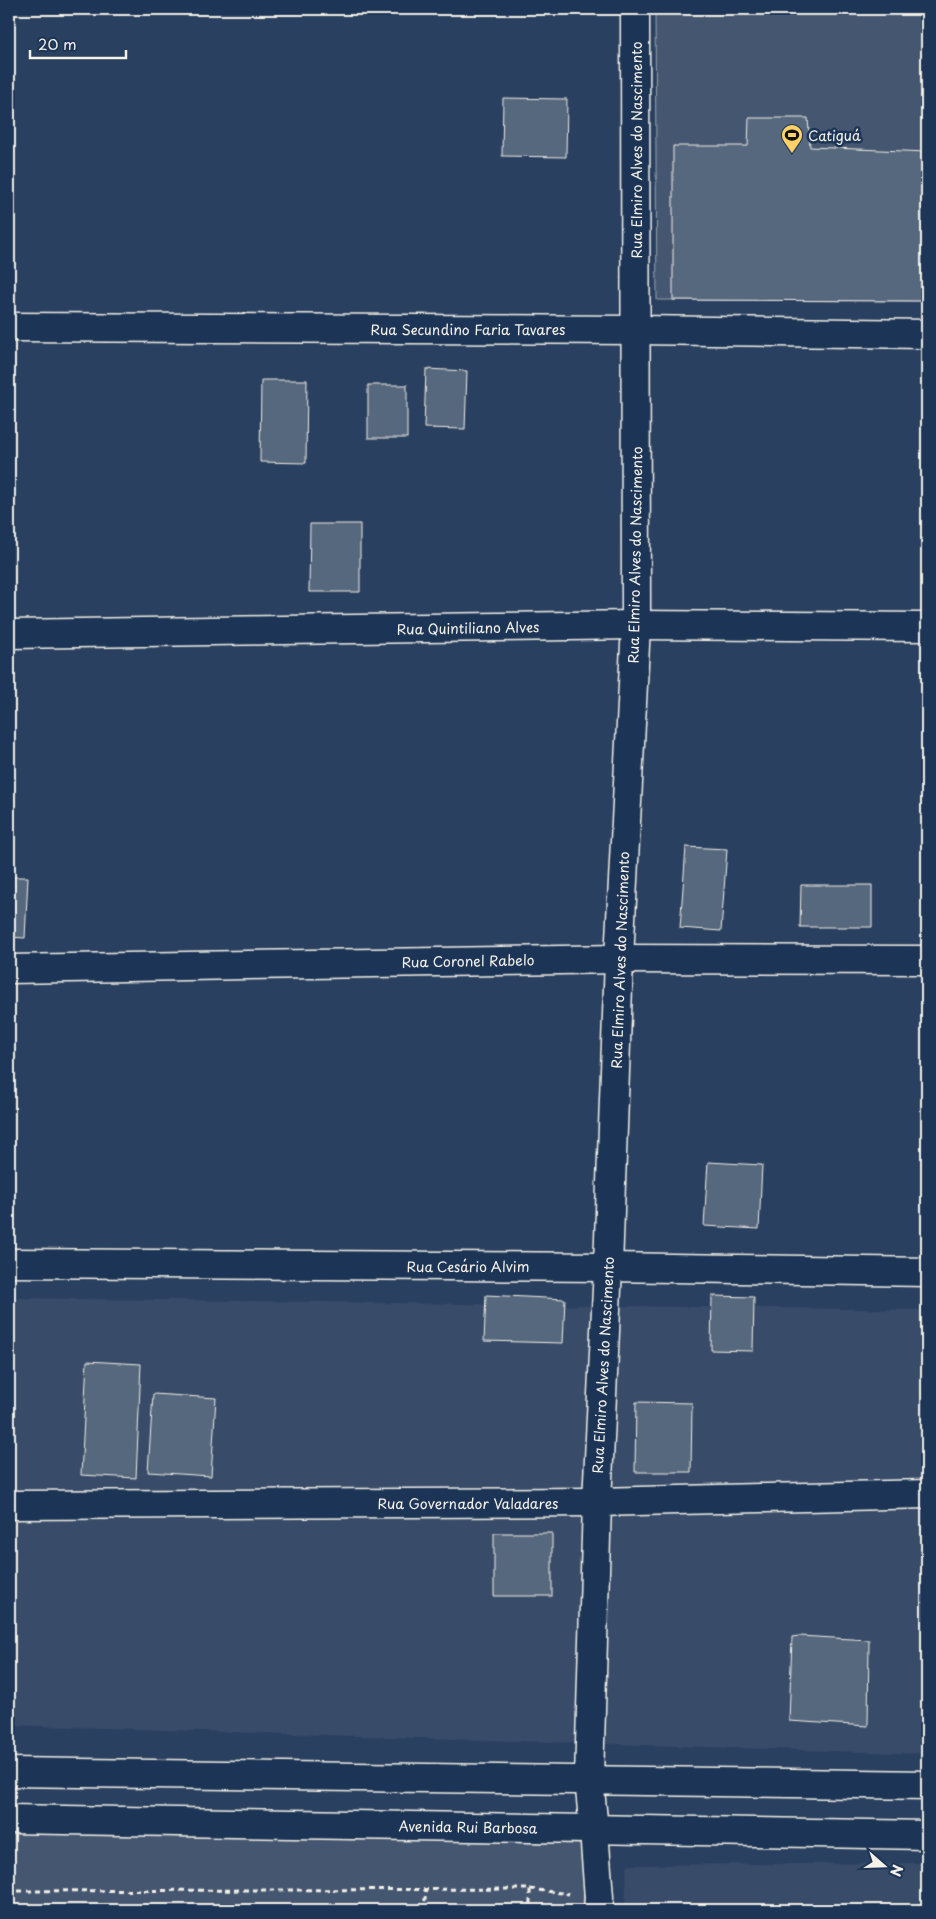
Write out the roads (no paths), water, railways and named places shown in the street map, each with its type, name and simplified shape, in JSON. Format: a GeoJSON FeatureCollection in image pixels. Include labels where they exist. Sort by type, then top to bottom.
{"type":"FeatureCollection","features":[{"type":"Feature","properties":{"kind":"street","name":"Rua Elmiro Alves do Nascimento"},"geometry":{"type":"LineString","coordinates":[[598,1904],[589,1780],[597,1502],[619,959],[636,625],[635,9]]}},
{"type":"Feature","properties":{"kind":"street","name":"Rua Secundino Faria Tavares"},"geometry":{"type":"LineString","coordinates":[[9,327],[636,330],[927,334]]}},
{"type":"Feature","properties":{"kind":"street","name":"Rua Quintiliano Alves"},"geometry":{"type":"LineString","coordinates":[[9,634],[636,625],[927,627]]}},
{"type":"Feature","properties":{"kind":"street","name":"Rua Coronel Rabelo"},"geometry":{"type":"LineString","coordinates":[[9,969],[619,959],[927,960]]}},
{"type":"Feature","properties":{"kind":"street","name":"Rua Cesário Alvim"},"geometry":{"type":"LineString","coordinates":[[9,1263],[608,1267],[927,1272]]}},
{"type":"Feature","properties":{"kind":"street","name":"Rua Governador Valadares"},"geometry":{"type":"LineString","coordinates":[[9,1505],[597,1502],[927,1494]]}},
{"type":"Feature","properties":{"kind":"street"},"geometry":{"type":"LineString","coordinates":[[9,1772],[927,1786]]}},
{"type":"Feature","properties":{"kind":"street","name":"Avenida Rui Barbosa"},"geometry":{"type":"LineString","coordinates":[[9,1819],[927,1835]]}},
{"type":"Feature","properties":{"kind":"place","name":"Catiguá"},"geometry":{"type":"Point","coordinates":[792,154]}}]}
